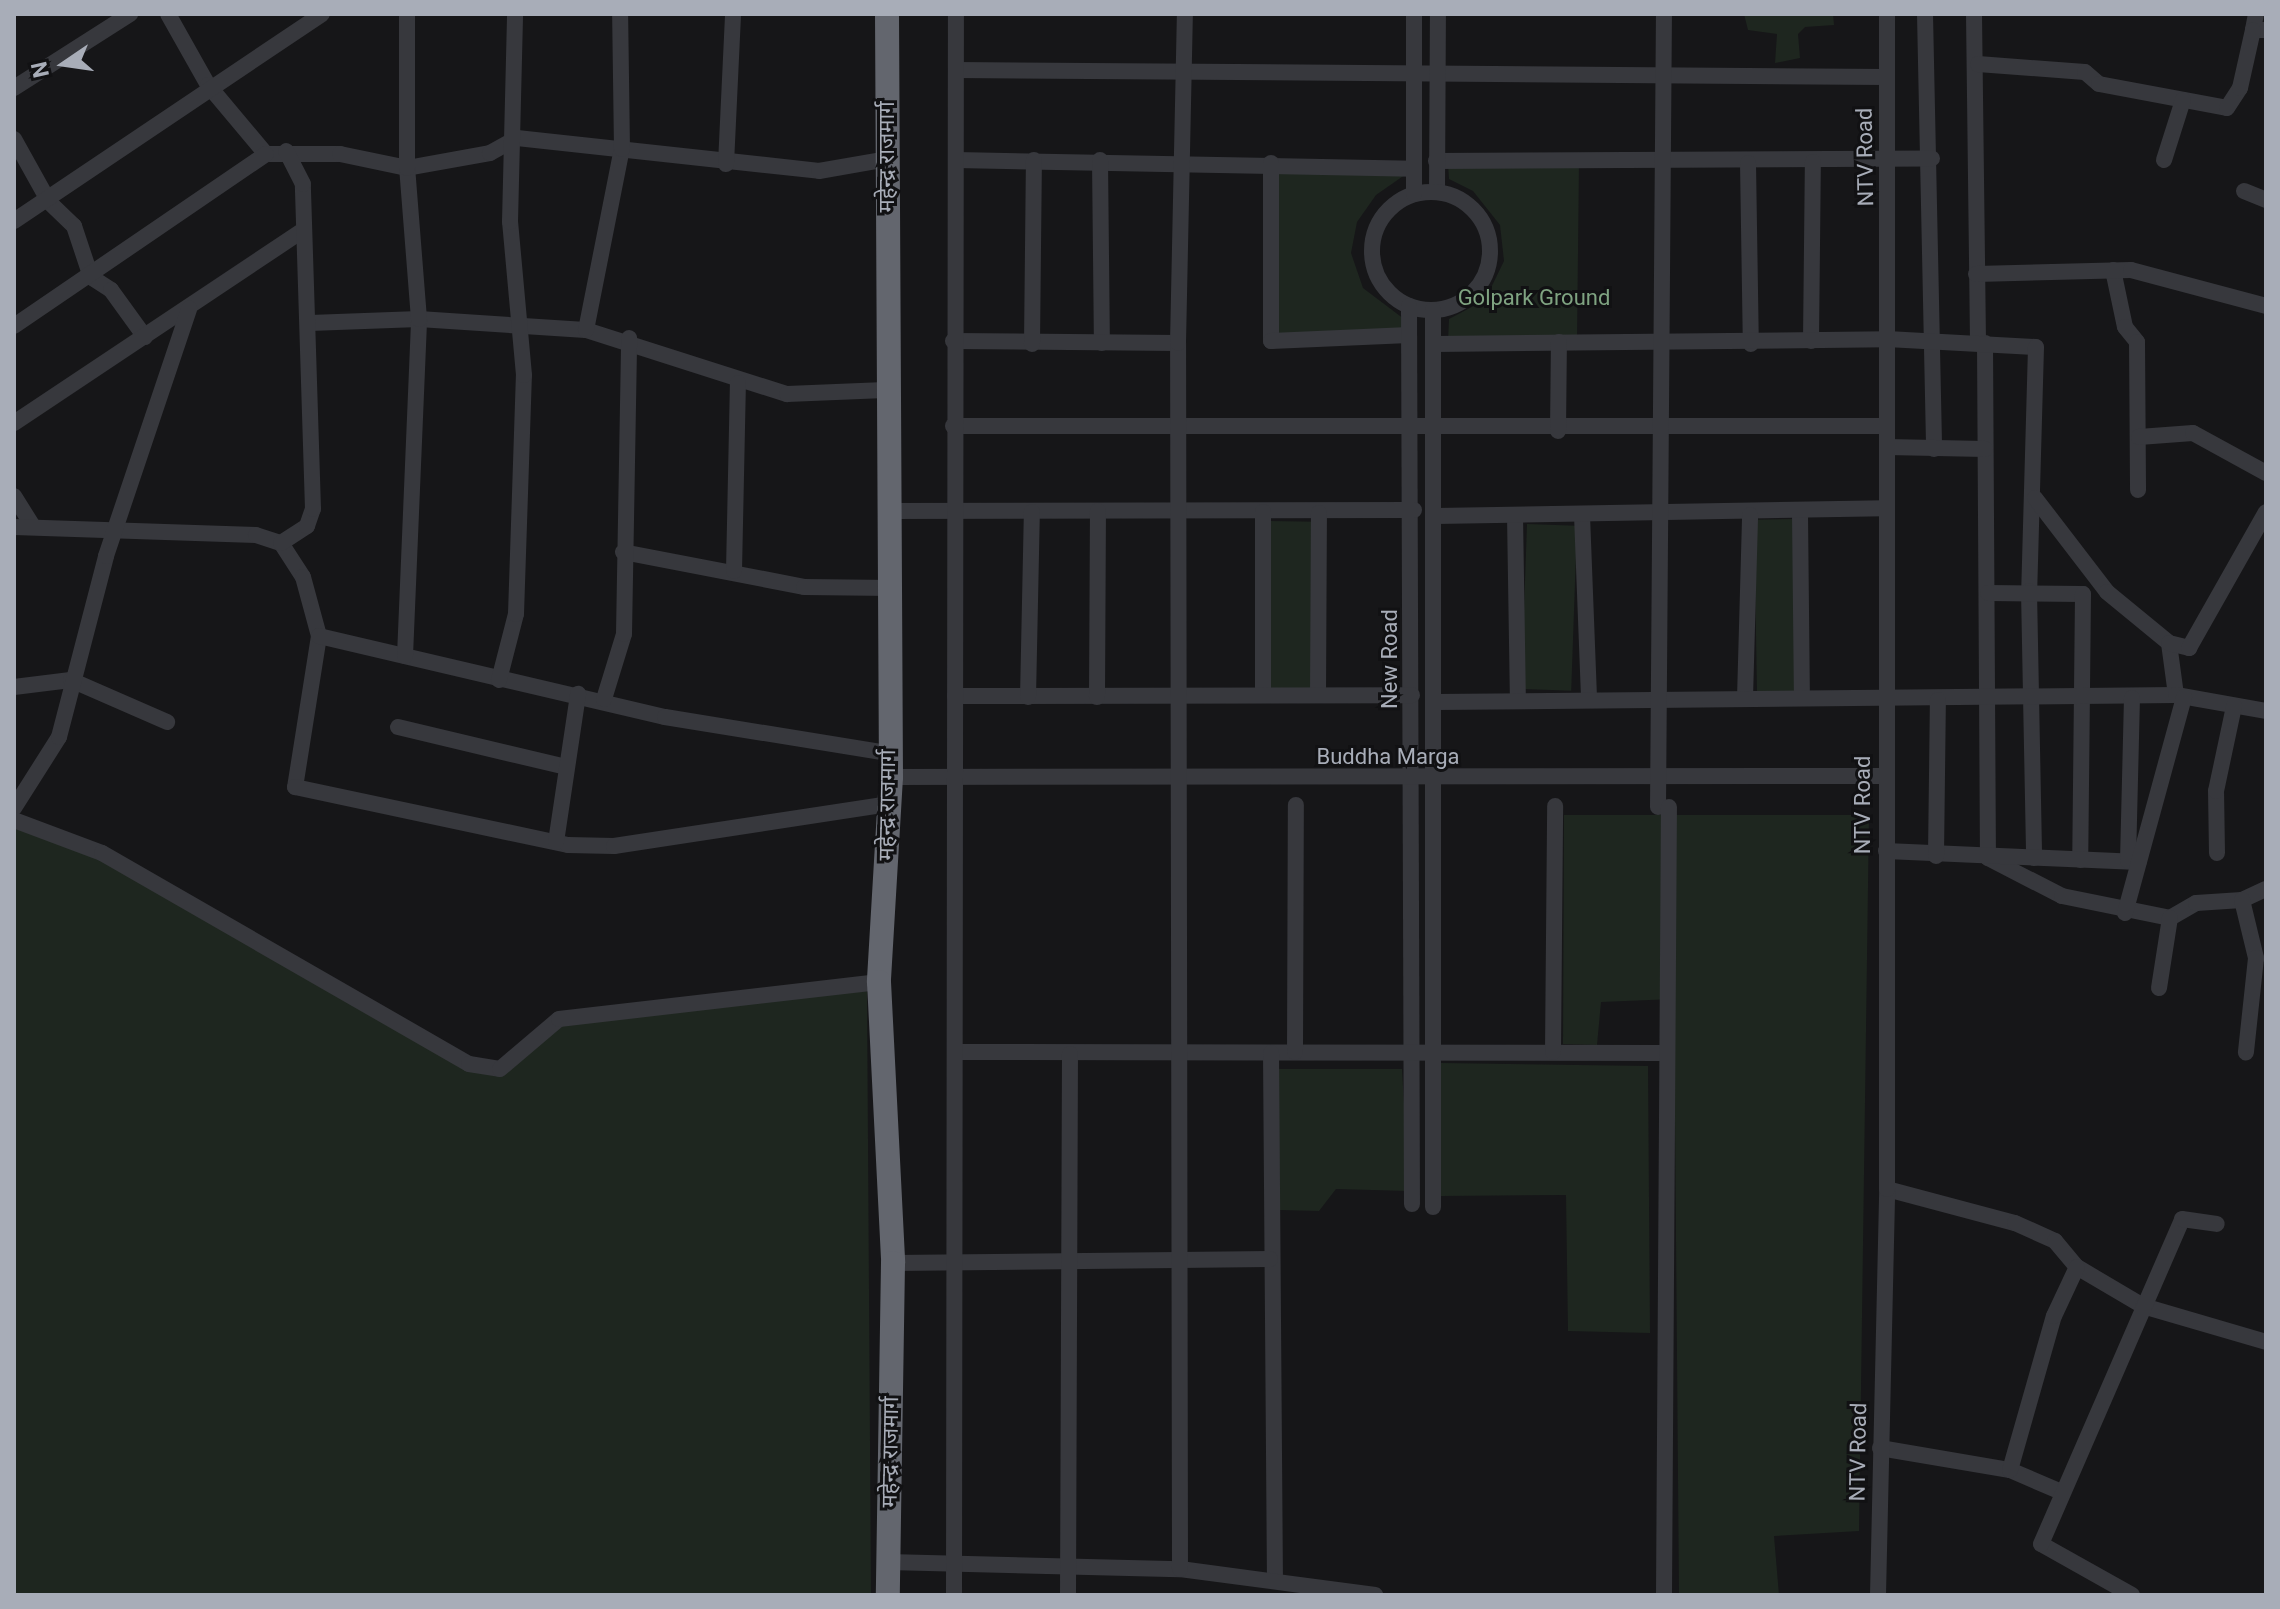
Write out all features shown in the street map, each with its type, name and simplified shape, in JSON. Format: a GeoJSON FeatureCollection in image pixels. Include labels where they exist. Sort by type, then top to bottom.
{"type":"FeatureCollection","features":[{"type":"Feature","properties":{"kind":"highway","name":"महेन्द्र राजमार्ग"},"geometry":{"type":"LineString","coordinates":[[887,14],[885,390],[886,511],[892,588],[888,753],[891,777],[879,982],[893,1263],[888,1595]]}},
{"type":"Feature","properties":{"kind":"street"},"geometry":{"type":"LineString","coordinates":[[14,88],[130,14]]}},
{"type":"Feature","properties":{"kind":"street"},"geometry":{"type":"LineString","coordinates":[[168,14],[208,85],[266,154]]}},
{"type":"Feature","properties":{"kind":"street"},"geometry":{"type":"LineString","coordinates":[[14,221],[49,202],[208,85],[322,14]]}},
{"type":"Feature","properties":{"kind":"street"},"geometry":{"type":"LineString","coordinates":[[405,656],[419,319],[407,168],[407,14]]}},
{"type":"Feature","properties":{"kind":"street"},"geometry":{"type":"LineString","coordinates":[[499,680],[516,614],[524,375],[515,322],[515,14]]}},
{"type":"Feature","properties":{"kind":"street"},"geometry":{"type":"LineString","coordinates":[[586,330],[622,149],[620,14]]}},
{"type":"Feature","properties":{"kind":"street"},"geometry":{"type":"LineString","coordinates":[[726,164],[733,14]]}},
{"type":"Feature","properties":{"kind":"street"},"geometry":{"type":"LineString","coordinates":[[954,1595],[953,1261],[958,1052],[953,511],[956,14]]}},
{"type":"Feature","properties":{"kind":"street"},"geometry":{"type":"LineString","coordinates":[[1180,1569],[1178,1054],[1183,429],[1178,343],[1185,14]]}},
{"type":"Feature","properties":{"kind":"street"},"geometry":{"type":"LineString","coordinates":[[1414,14],[1414,194]]}},
{"type":"Feature","properties":{"kind":"street"},"geometry":{"type":"LineString","coordinates":[[1437,192],[1435,70],[1438,14]]}},
{"type":"Feature","properties":{"kind":"street"},"geometry":{"type":"LineString","coordinates":[[1664,14],[1662,343],[1665,430],[1657,779],[1663,807],[1664,1595]]}},
{"type":"Feature","properties":{"kind":"street","name":"NTV Road"},"geometry":{"type":"LineString","coordinates":[[1878,1595],[1887,1189],[1884,508],[1889,159],[1885,77],[1887,14]]}},
{"type":"Feature","properties":{"kind":"street"},"geometry":{"type":"LineString","coordinates":[[1925,14],[1936,340],[1934,449]]}},
{"type":"Feature","properties":{"kind":"street"},"geometry":{"type":"LineString","coordinates":[[1974,14],[1978,64],[1976,274],[1985,449],[1990,701],[1988,858]]}},
{"type":"Feature","properties":{"kind":"street"},"geometry":{"type":"LineString","coordinates":[[1978,64],[2085,72],[2099,84],[2183,100],[2234,104],[2258,25]]}},
{"type":"Feature","properties":{"kind":"street"},"geometry":{"type":"LineString","coordinates":[[956,70],[1186,74],[1435,70],[1885,77]]}},
{"type":"Feature","properties":{"kind":"street"},"geometry":{"type":"LineString","coordinates":[[2164,160],[2183,100]]}},
{"type":"Feature","properties":{"kind":"street"},"geometry":{"type":"LineString","coordinates":[[14,326],[91,277],[266,154],[286,151],[407,168],[490,153],[517,138],[726,164],[819,171],[887,159]]}},
{"type":"Feature","properties":{"kind":"street"},"geometry":{"type":"LineString","coordinates":[[14,139],[49,202],[74,226],[91,277],[111,290],[145,337]]}},
{"type":"Feature","properties":{"kind":"street"},"geometry":{"type":"LineString","coordinates":[[281,543],[307,526],[313,509],[310,323],[303,184],[286,151]]}},
{"type":"Feature","properties":{"kind":"street"},"geometry":{"type":"LineString","coordinates":[[1436,161],[1748,163],[1932,158]]}},
{"type":"Feature","properties":{"kind":"street"},"geometry":{"type":"LineString","coordinates":[[956,160],[1181,160],[1413,169]]}},
{"type":"Feature","properties":{"kind":"street"},"geometry":{"type":"LineString","coordinates":[[1032,344],[1034,160]]}},
{"type":"Feature","properties":{"kind":"street"},"geometry":{"type":"LineString","coordinates":[[1100,160],[1102,343]]}},
{"type":"Feature","properties":{"kind":"street"},"geometry":{"type":"LineString","coordinates":[[1811,341],[1813,162]]}},
{"type":"Feature","properties":{"kind":"street"},"geometry":{"type":"LineString","coordinates":[[1271,163],[1271,341],[1409,335]]}},
{"type":"Feature","properties":{"kind":"street"},"geometry":{"type":"LineString","coordinates":[[1748,163],[1751,344]]}},
{"type":"Feature","properties":{"kind":"street"},"geometry":{"type":"LineString","coordinates":[[2244,191],[2266,200]]}},
{"type":"Feature","properties":{"kind":"street"},"geometry":{"type":"LineString","coordinates":[[1437,192],[1477,215],[1489,259],[1475,291],[1433,310],[1409,306],[1384,286],[1372,256],[1378,225],[1414,194],[1437,192]]}},
{"type":"Feature","properties":{"kind":"street"},"geometry":{"type":"LineString","coordinates":[[14,423],[303,230]]}},
{"type":"Feature","properties":{"kind":"street"},"geometry":{"type":"LineString","coordinates":[[1976,274],[2113,270],[2266,306]]}},
{"type":"Feature","properties":{"kind":"street"},"geometry":{"type":"LineString","coordinates":[[2113,270],[2125,327],[2137,342],[2138,490]]}},
{"type":"Feature","properties":{"kind":"street","name":"New Road"},"geometry":{"type":"LineString","coordinates":[[1409,306],[1414,510],[1412,1204]]}},
{"type":"Feature","properties":{"kind":"street"},"geometry":{"type":"LineString","coordinates":[[14,808],[59,737],[71,680],[189,309]]}},
{"type":"Feature","properties":{"kind":"street","name":"New Road"},"geometry":{"type":"LineString","coordinates":[[1433,310],[1436,430],[1431,1052],[1433,1207]]}},
{"type":"Feature","properties":{"kind":"street"},"geometry":{"type":"LineString","coordinates":[[310,323],[419,319],[515,322],[586,330],[629,338],[738,383],[787,394],[885,390]]}},
{"type":"Feature","properties":{"kind":"street"},"geometry":{"type":"LineString","coordinates":[[604,699],[624,634],[629,338]]}},
{"type":"Feature","properties":{"kind":"street"},"geometry":{"type":"LineString","coordinates":[[1435,344],[1751,344],[1887,339],[1981,341],[2036,347],[2035,498],[2029,591],[2036,700],[2034,858]]}},
{"type":"Feature","properties":{"kind":"street"},"geometry":{"type":"LineString","coordinates":[[953,341],[1178,343]]}},
{"type":"Feature","properties":{"kind":"street"},"geometry":{"type":"LineString","coordinates":[[1558,431],[1559,342]]}},
{"type":"Feature","properties":{"kind":"street"},"geometry":{"type":"LineString","coordinates":[[734,571],[738,383]]}},
{"type":"Feature","properties":{"kind":"street"},"geometry":{"type":"LineString","coordinates":[[953,426],[1413,432],[1887,426]]}},
{"type":"Feature","properties":{"kind":"street"},"geometry":{"type":"LineString","coordinates":[[2139,437],[2193,433],[2266,473]]}},
{"type":"Feature","properties":{"kind":"street"},"geometry":{"type":"LineString","coordinates":[[1887,447],[1985,449]]}},
{"type":"Feature","properties":{"kind":"street"},"geometry":{"type":"LineString","coordinates":[[14,496],[33,526]]}},
{"type":"Feature","properties":{"kind":"street"},"geometry":{"type":"LineString","coordinates":[[2035,498],[2107,592],[2169,643],[2189,648],[2266,509]]}},
{"type":"Feature","properties":{"kind":"street"},"geometry":{"type":"LineString","coordinates":[[1436,516],[1750,515],[1884,508]]}},
{"type":"Feature","properties":{"kind":"street"},"geometry":{"type":"LineString","coordinates":[[886,511],[1180,509],[1319,513],[1414,510]]}},
{"type":"Feature","properties":{"kind":"street"},"geometry":{"type":"LineString","coordinates":[[1097,697],[1098,511]]}},
{"type":"Feature","properties":{"kind":"street"},"geometry":{"type":"LineString","coordinates":[[1028,697],[1032,512]]}},
{"type":"Feature","properties":{"kind":"street"},"geometry":{"type":"LineString","coordinates":[[1263,512],[1263,695]]}},
{"type":"Feature","properties":{"kind":"street"},"geometry":{"type":"LineString","coordinates":[[1318,695],[1319,513]]}},
{"type":"Feature","properties":{"kind":"street"},"geometry":{"type":"LineString","coordinates":[[1800,514],[1802,698]]}},
{"type":"Feature","properties":{"kind":"street"},"geometry":{"type":"LineString","coordinates":[[1515,515],[1518,700]]}},
{"type":"Feature","properties":{"kind":"street"},"geometry":{"type":"LineString","coordinates":[[1582,515],[1589,698]]}},
{"type":"Feature","properties":{"kind":"street"},"geometry":{"type":"LineString","coordinates":[[1745,698],[1750,515]]}},
{"type":"Feature","properties":{"kind":"street"},"geometry":{"type":"LineString","coordinates":[[14,527],[116,534],[256,535],[281,543],[303,577],[319,636],[295,787],[556,842],[614,846],[890,804]]}},
{"type":"Feature","properties":{"kind":"street"},"geometry":{"type":"LineString","coordinates":[[623,552],[734,571],[804,587],[892,588]]}},
{"type":"Feature","properties":{"kind":"street"},"geometry":{"type":"LineString","coordinates":[[1988,593],[2107,592]]}},
{"type":"Feature","properties":{"kind":"street"},"geometry":{"type":"LineString","coordinates":[[2080,860],[2083,594]]}},
{"type":"Feature","properties":{"kind":"street"},"geometry":{"type":"LineString","coordinates":[[319,636],[499,680],[604,699],[665,717],[888,753]]}},
{"type":"Feature","properties":{"kind":"street"},"geometry":{"type":"LineString","coordinates":[[2125,913],[2134,861],[2180,696],[2169,643]]}},
{"type":"Feature","properties":{"kind":"street"},"geometry":{"type":"LineString","coordinates":[[14,687],[71,680],[167,722]]}},
{"type":"Feature","properties":{"kind":"street"},"geometry":{"type":"LineString","coordinates":[[556,842],[578,694]]}},
{"type":"Feature","properties":{"kind":"street"},"geometry":{"type":"LineString","coordinates":[[1436,702],[1589,698],[1658,701],[1884,694],[1938,700],[1990,701],[2180,696],[2266,711]]}},
{"type":"Feature","properties":{"kind":"street"},"geometry":{"type":"LineString","coordinates":[[955,696],[1412,695]]}},
{"type":"Feature","properties":{"kind":"street"},"geometry":{"type":"LineString","coordinates":[[2132,698],[2134,861]]}},
{"type":"Feature","properties":{"kind":"street"},"geometry":{"type":"LineString","coordinates":[[1936,856],[1938,700]]}},
{"type":"Feature","properties":{"kind":"street"},"geometry":{"type":"LineString","coordinates":[[2217,853],[2216,791],[2234,706]]}},
{"type":"Feature","properties":{"kind":"street"},"geometry":{"type":"LineString","coordinates":[[398,727],[566,767]]}},
{"type":"Feature","properties":{"kind":"street","name":"Buddha Marga"},"geometry":{"type":"LineString","coordinates":[[891,777],[1657,779],[1885,776]]}},
{"type":"Feature","properties":{"kind":"street"},"geometry":{"type":"LineString","coordinates":[[1295,1052],[1296,805]]}},
{"type":"Feature","properties":{"kind":"street"},"geometry":{"type":"LineString","coordinates":[[1553,1052],[1555,806]]}},
{"type":"Feature","properties":{"kind":"street"},"geometry":{"type":"LineString","coordinates":[[14,820],[102,853],[469,1064],[500,1069],[559,1019],[879,982]]}},
{"type":"Feature","properties":{"kind":"street"},"geometry":{"type":"LineString","coordinates":[[1886,851],[1936,856],[2134,861]]}},
{"type":"Feature","properties":{"kind":"street"},"geometry":{"type":"LineString","coordinates":[[1988,858],[2062,896],[2125,913],[2170,918],[2196,903],[2242,900],[2266,889]]}},
{"type":"Feature","properties":{"kind":"street"},"geometry":{"type":"LineString","coordinates":[[2242,900],[2256,958],[2246,1052]]}},
{"type":"Feature","properties":{"kind":"street"},"geometry":{"type":"LineString","coordinates":[[2159,988],[2170,918]]}},
{"type":"Feature","properties":{"kind":"street"},"geometry":{"type":"LineString","coordinates":[[958,1052],[1665,1053]]}},
{"type":"Feature","properties":{"kind":"street"},"geometry":{"type":"LineString","coordinates":[[1271,1053],[1270,1259],[1275,1580]]}},
{"type":"Feature","properties":{"kind":"street"},"geometry":{"type":"LineString","coordinates":[[1068,1595],[1070,1054]]}},
{"type":"Feature","properties":{"kind":"street"},"geometry":{"type":"LineString","coordinates":[[1887,1189],[2015,1223],[2055,1241],[2077,1267],[2143,1306],[2266,1342]]}},
{"type":"Feature","properties":{"kind":"street"},"geometry":{"type":"LineString","coordinates":[[2132,1595],[2041,1544],[2059,1491],[2182,1219],[2217,1224]]}},
{"type":"Feature","properties":{"kind":"street"},"geometry":{"type":"LineString","coordinates":[[893,1263],[1270,1259]]}},
{"type":"Feature","properties":{"kind":"street"},"geometry":{"type":"LineString","coordinates":[[2010,1470],[2054,1316],[2077,1267]]}},
{"type":"Feature","properties":{"kind":"street"},"geometry":{"type":"LineString","coordinates":[[1880,1448],[2010,1470],[2059,1491]]}},
{"type":"Feature","properties":{"kind":"street"},"geometry":{"type":"LineString","coordinates":[[888,1562],[953,1567],[1180,1569],[1375,1595]]}},
{"type":"Feature","properties":{"kind":"green space"},"geometry":{"type":"Polygon","coordinates":[[[1744,14],[1833,14],[1834,25],[1805,27],[1798,34],[1800,58],[1775,63],[1777,34],[1748,30],[1744,14]]]}},
{"type":"Feature","properties":{"kind":"green space","name":"Golpark Ground"},"geometry":{"type":"Polygon","coordinates":[[[1579,162],[1577,342],[1448,341],[1449,319],[1485,300],[1504,261],[1500,225],[1473,191],[1449,179],[1448,164],[1579,162]]]}},
{"type":"Feature","properties":{"kind":"green space","name":"Golpark Ground"},"geometry":{"type":"Polygon","coordinates":[[[1276,171],[1409,172],[1376,195],[1357,222],[1351,253],[1363,288],[1404,319],[1404,335],[1278,333],[1276,171]]]}},
{"type":"Feature","properties":{"kind":"green space"},"geometry":{"type":"Polygon","coordinates":[[[1795,519],[1798,695],[1757,696],[1754,520],[1795,519]]]}},
{"type":"Feature","properties":{"kind":"green space"},"geometry":{"type":"Polygon","coordinates":[[[1266,521],[1316,522],[1313,694],[1263,693],[1266,521]]]}},
{"type":"Feature","properties":{"kind":"green space"},"geometry":{"type":"Polygon","coordinates":[[[1527,524],[1577,526],[1571,691],[1521,689],[1527,524]]]}},
{"type":"Feature","properties":{"kind":"green space"},"geometry":{"type":"Polygon","coordinates":[[[1564,815],[1869,815],[1859,1531],[1774,1536],[1779,1595],[1679,1595],[1674,999],[1601,1002],[1597,1045],[1563,1044],[1564,815]]]}},
{"type":"Feature","properties":{"kind":"green space"},"geometry":{"type":"Polygon","coordinates":[[[14,820],[102,853],[469,1064],[500,1069],[559,1019],[867,991],[871,1595],[14,1595],[14,820]]]}},
{"type":"Feature","properties":{"kind":"green space"},"geometry":{"type":"Polygon","coordinates":[[[1441,1063],[1648,1066],[1650,1333],[1568,1331],[1566,1195],[1441,1196],[1441,1063]]]}},
{"type":"Feature","properties":{"kind":"green space"},"geometry":{"type":"Polygon","coordinates":[[[1277,1069],[1402,1069],[1409,1191],[1336,1189],[1319,1211],[1280,1210],[1277,1069]]]}}]}
